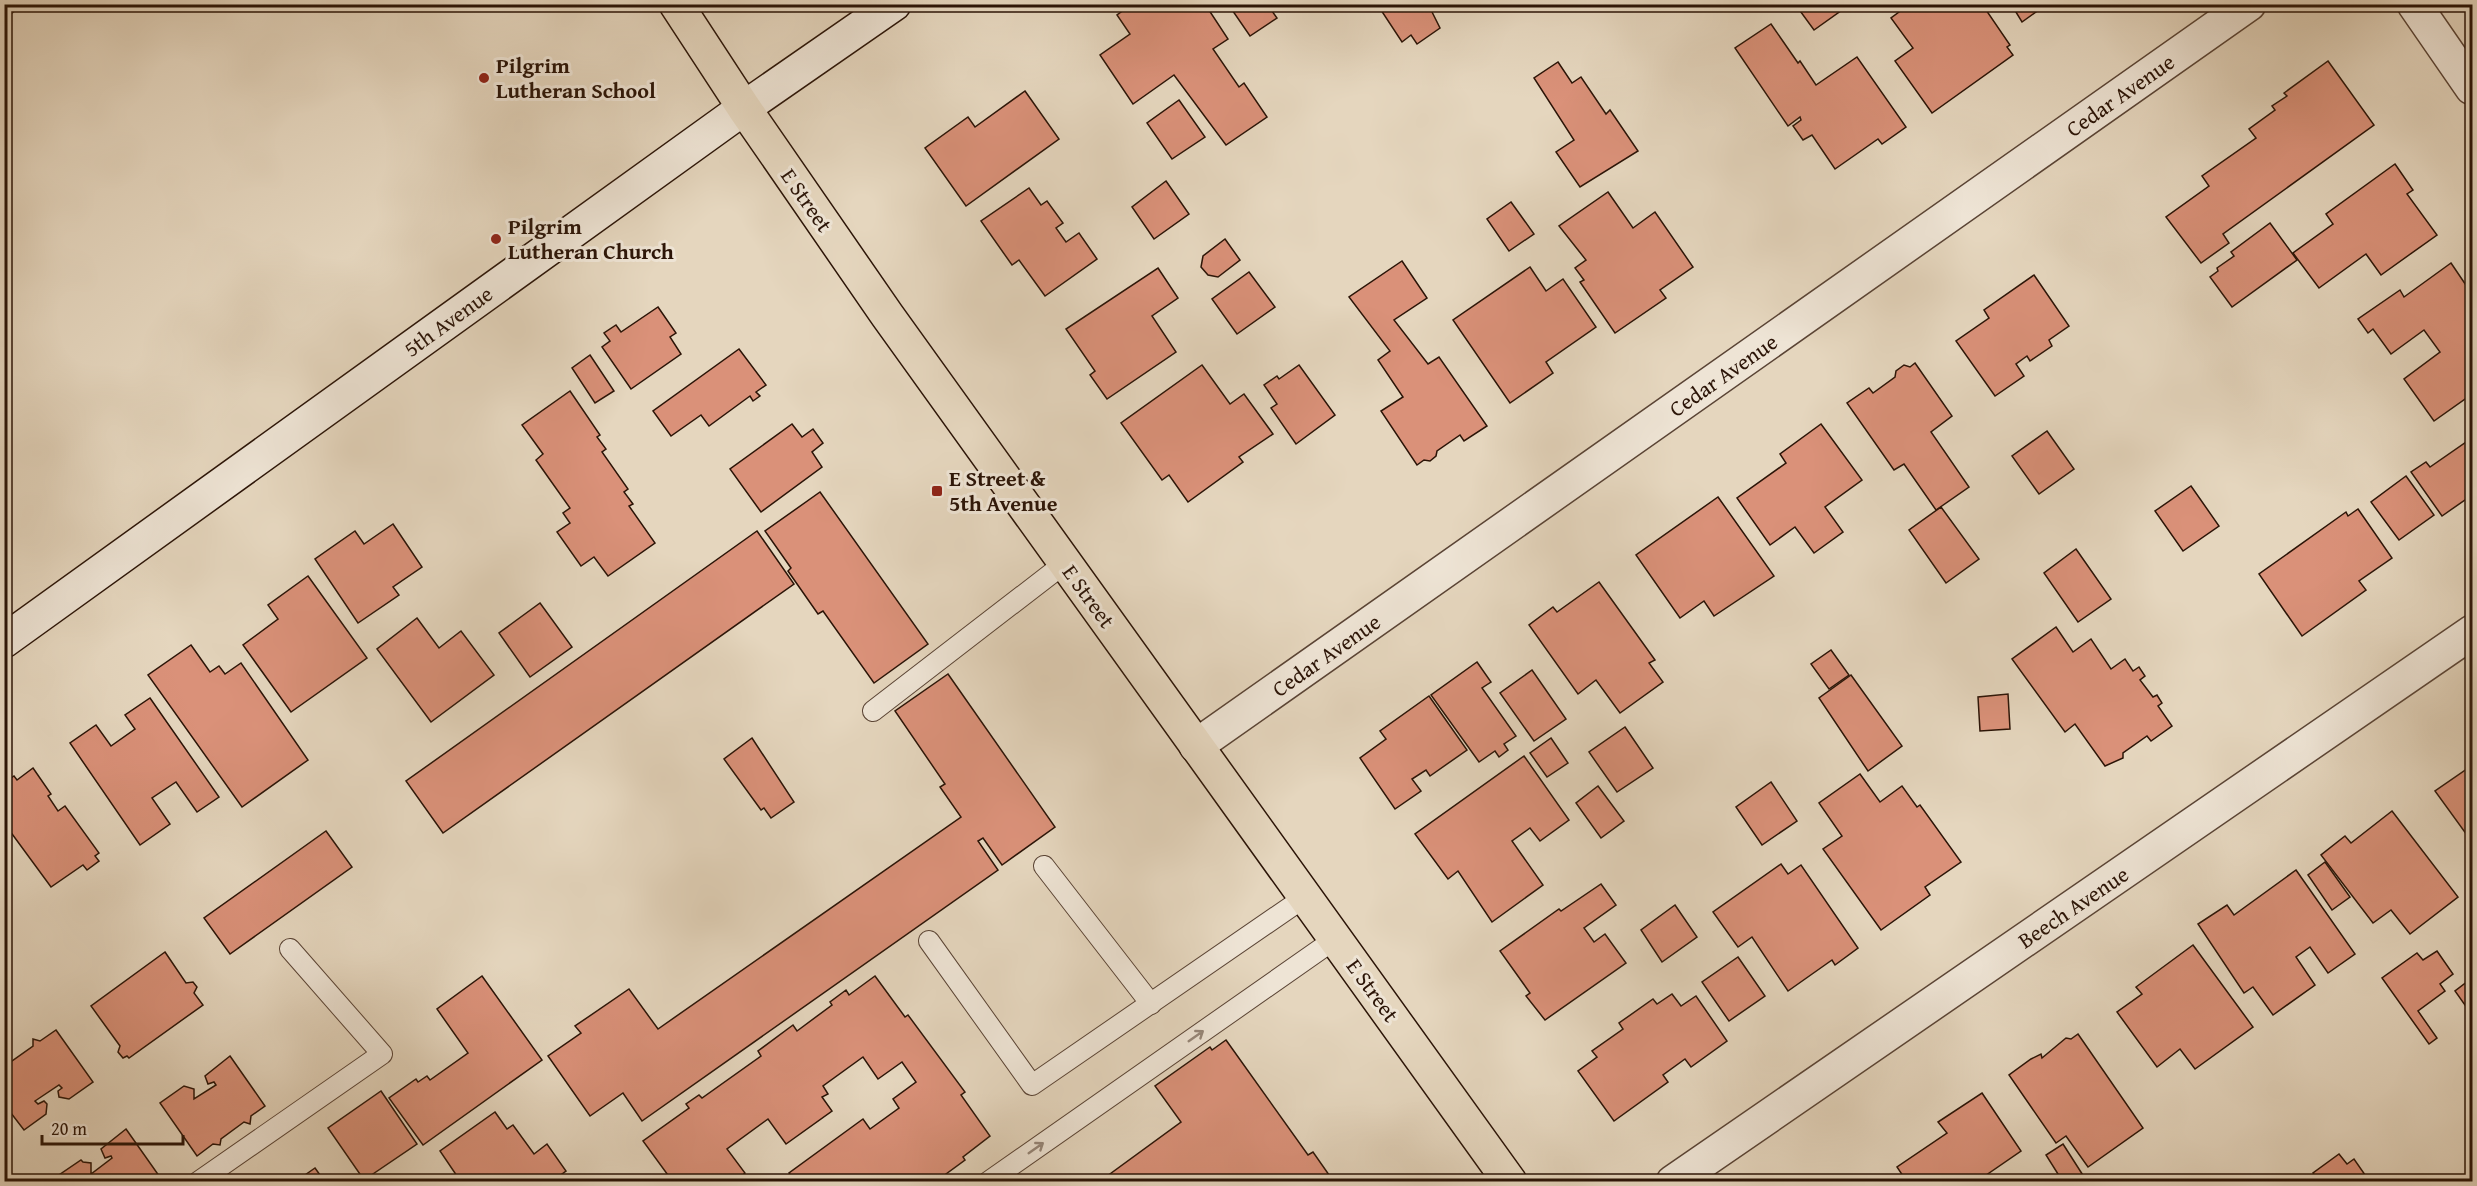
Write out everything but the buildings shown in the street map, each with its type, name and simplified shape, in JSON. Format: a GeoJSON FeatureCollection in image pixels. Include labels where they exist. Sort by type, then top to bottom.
{"type":"FeatureCollection","features":[{"type":"Feature","properties":{"kind":"main road","name":"E Street"},"geometry":{"type":"LineString","coordinates":[[676,4],[744,108],[887,315],[1510,1182]]}},
{"type":"Feature","properties":{"kind":"street","name":"5th Avenue"},"geometry":{"type":"LineString","coordinates":[[4,641],[744,108],[894,4]]}},
{"type":"Feature","properties":{"kind":"street","name":"Cedar Avenue"},"geometry":{"type":"LineString","coordinates":[[1196,746],[2249,4]]}},
{"type":"Feature","properties":{"kind":"street"},"geometry":{"type":"LineString","coordinates":[[2414,4],[2472,88]]}},
{"type":"Feature","properties":{"kind":"street","name":"Beech Avenue"},"geometry":{"type":"LineString","coordinates":[[1673,1182],[2472,632]]}},
{"type":"Feature","properties":{"kind":"lane"},"geometry":{"type":"LineString","coordinates":[[873,711],[1065,564]]}},
{"type":"Feature","properties":{"kind":"lane"},"geometry":{"type":"LineString","coordinates":[[1044,866],[1151,1004]]}},
{"type":"Feature","properties":{"kind":"lane"},"geometry":{"type":"LineString","coordinates":[[929,942],[1032,1085],[1305,897]]}},
{"type":"Feature","properties":{"kind":"lane"},"geometry":{"type":"LineString","coordinates":[[988,1182],[1335,939]]}},
{"type":"Feature","properties":{"kind":"lane"},"geometry":{"type":"LineString","coordinates":[[198,1182],[382,1054],[290,949]]}},
{"type":"Feature","properties":{"kind":"place","name":"Pilgrim Lutheran School"},"geometry":{"type":"Point","coordinates":[484,78]}},
{"type":"Feature","properties":{"kind":"place","name":"Pilgrim Lutheran Church"},"geometry":{"type":"Point","coordinates":[496,239]}},
{"type":"Feature","properties":{"kind":"place","name":"E Street & 5th Avenue"},"geometry":{"type":"Point","coordinates":[937,491]}}]}
